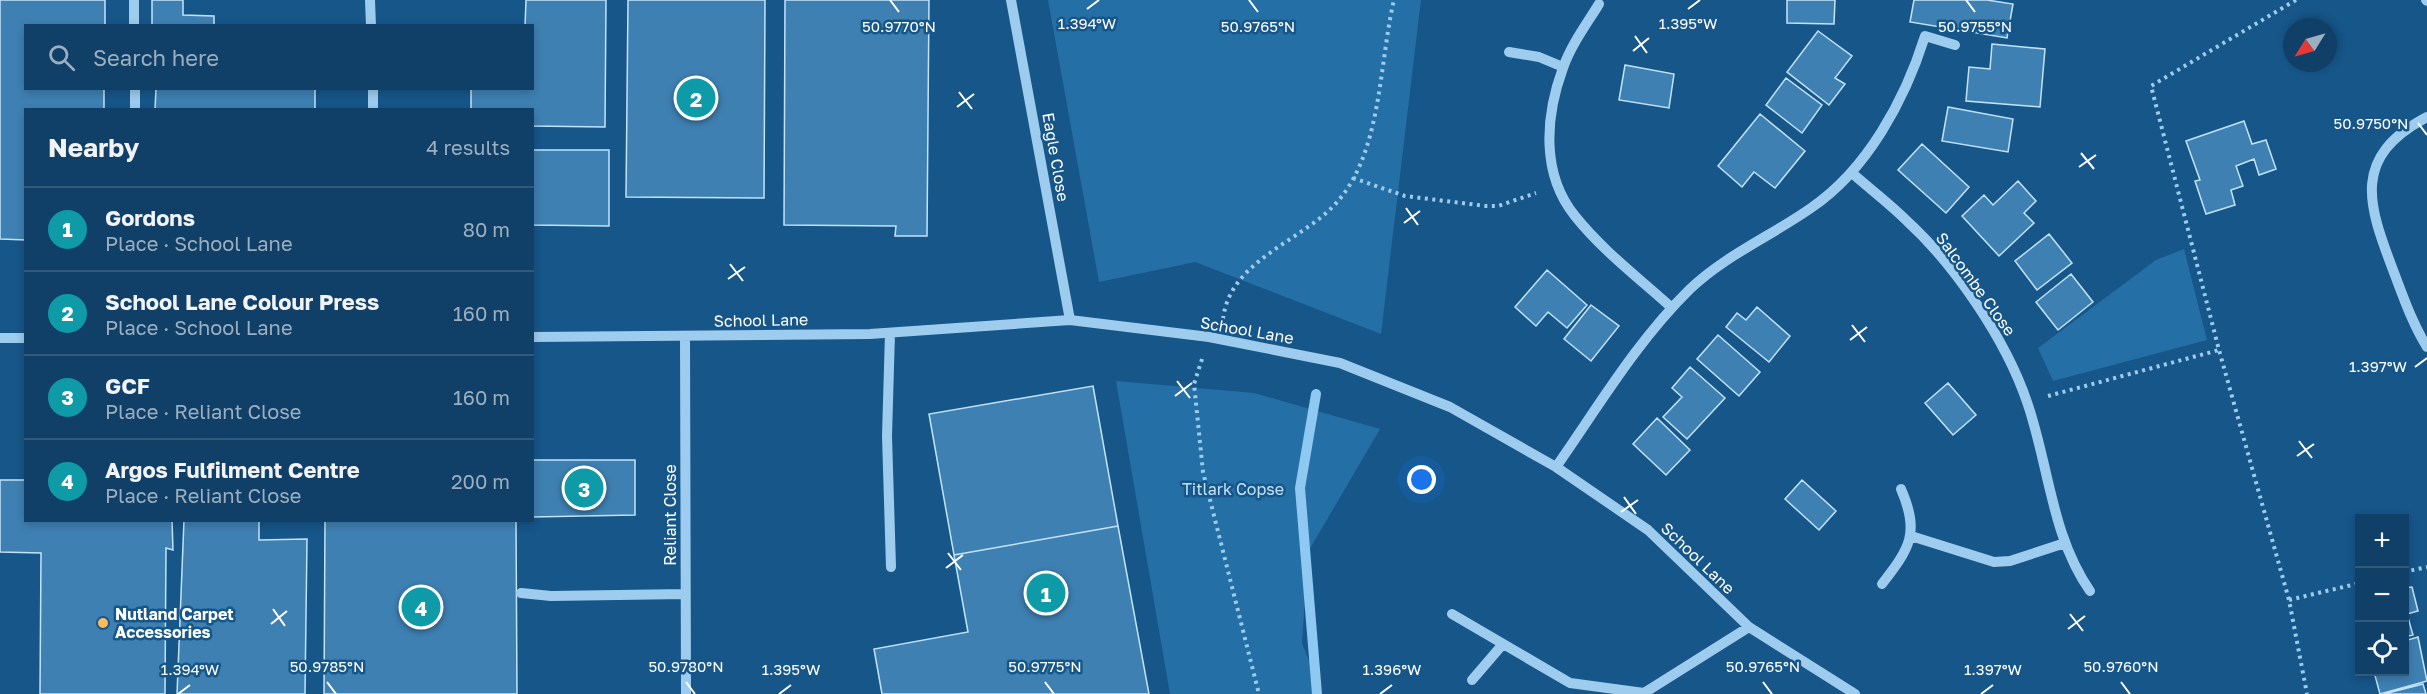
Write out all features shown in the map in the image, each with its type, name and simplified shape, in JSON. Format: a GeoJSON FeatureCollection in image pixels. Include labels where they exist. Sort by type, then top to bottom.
{"type":"FeatureCollection","features":[{"type":"Feature","properties":{"kind":"street"},"geometry":{"type":"LineString","coordinates":[[134,0],[135,24]]}},
{"type":"Feature","properties":{"kind":"street"},"geometry":{"type":"LineString","coordinates":[[370,0],[371,24]]}},
{"type":"Feature","properties":{"kind":"street","name":"Eagle Close"},"geometry":{"type":"LineString","coordinates":[[1011,0],[1070,320]]}},
{"type":"Feature","properties":{"kind":"street"},"geometry":{"type":"LineString","coordinates":[[1599,4],[1563,67],[1557,86],[1548,152],[1556,186],[1575,216],[1672,308]]}},
{"type":"Feature","properties":{"kind":"street"},"geometry":{"type":"LineString","coordinates":[[1556,467],[1635,353],[1672,308],[1713,270],[1810,209],[1852,173],[1895,105],[1919,56],[1925,36],[1955,45]]}},
{"type":"Feature","properties":{"kind":"street"},"geometry":{"type":"LineString","coordinates":[[1509,52],[1539,57],[1563,67]]}},
{"type":"Feature","properties":{"kind":"street"},"geometry":{"type":"LineString","coordinates":[[135,90],[135,108]]}},
{"type":"Feature","properties":{"kind":"street"},"geometry":{"type":"LineString","coordinates":[[372,90],[373,108]]}},
{"type":"Feature","properties":{"kind":"street"},"geometry":{"type":"LineString","coordinates":[[2427,117],[2401,134],[2387,148],[2373,174],[2370,194],[2380,236],[2408,308],[2427,346]]}},
{"type":"Feature","properties":{"kind":"street","name":"Salcombe Close"},"geometry":{"type":"LineString","coordinates":[[1852,173],[1909,222],[1951,271],[1993,328],[2027,402],[2065,543],[2074,565],[2090,591]]}},
{"type":"Feature","properties":{"kind":"street","name":"School Lane"},"geometry":{"type":"LineString","coordinates":[[534,337],[890,333],[1070,320],[1215,338],[1340,363],[1450,407],[1556,467],[1648,530],[1749,627],[1856,694]]}},
{"type":"Feature","properties":{"kind":"street"},"geometry":{"type":"LineString","coordinates":[[890,333],[887,436],[891,567]]}},
{"type":"Feature","properties":{"kind":"street","name":"Reliant Close"},"geometry":{"type":"LineString","coordinates":[[685,336],[686,694]]}},
{"type":"Feature","properties":{"kind":"street"},"geometry":{"type":"LineString","coordinates":[[0,338],[24,338]]}},
{"type":"Feature","properties":{"kind":"street"},"geometry":{"type":"LineString","coordinates":[[1882,584],[1903,556],[1911,536],[1911,518],[1900,489]]}},
{"type":"Feature","properties":{"kind":"street"},"geometry":{"type":"LineString","coordinates":[[1911,536],[1994,562],[2010,561],[2065,543]]}},
{"type":"Feature","properties":{"kind":"street"},"geometry":{"type":"LineString","coordinates":[[521,593],[551,596],[685,594]]}},
{"type":"Feature","properties":{"kind":"street"},"geometry":{"type":"LineString","coordinates":[[1452,614],[1570,683],[1644,693],[1749,627]]}},
{"type":"Feature","properties":{"kind":"street"},"geometry":{"type":"LineString","coordinates":[[1472,680],[1503,644]]}},
{"type":"Feature","properties":{"kind":"path"},"geometry":{"type":"LineString","coordinates":[[1258,694],[1203,472],[1194,384],[1215,338],[1227,299],[1235,286],[1267,256],[1322,216],[1338,201],[1353,178],[1368,140],[1394,0]]}},
{"type":"Feature","properties":{"kind":"path"},"geometry":{"type":"LineString","coordinates":[[2296,0],[2151,86],[2219,350],[2289,600],[2307,694]]}},
{"type":"Feature","properties":{"kind":"path"},"geometry":{"type":"LineString","coordinates":[[1353,178],[1405,196],[1497,206],[1556,186]]}},
{"type":"Feature","properties":{"kind":"path"},"geometry":{"type":"LineString","coordinates":[[2027,402],[2219,350]]}},
{"type":"Feature","properties":{"kind":"path"},"geometry":{"type":"LineString","coordinates":[[2409,571],[2427,567]]}},
{"type":"Feature","properties":{"kind":"path"},"geometry":{"type":"LineString","coordinates":[[2289,600],[2355,584]]}},
{"type":"Feature","properties":{"kind":"green space"},"geometry":{"type":"Polygon","coordinates":[[[1048,0],[1421,0],[1381,334],[1195,262],[1099,282],[1048,0]]]}},
{"type":"Feature","properties":{"kind":"green space"},"geometry":{"type":"Polygon","coordinates":[[[2184,249],[2207,340],[2053,381],[2038,348],[2156,260],[2184,249]]]}},
{"type":"Feature","properties":{"kind":"green space","name":"Titlark Copse"},"geometry":{"type":"Polygon","coordinates":[[[1116,381],[1254,393],[1380,429],[1308,552],[1302,643],[1322,694],[1170,694],[1116,381]]]}},
{"type":"Feature","properties":{"kind":"building"},"geometry":{"type":"Polygon","coordinates":[[[0,0],[105,0],[105,24],[24,24],[24,90],[104,90],[104,108],[24,108],[24,240],[0,239],[0,0]]]}},
{"type":"Feature","properties":{"kind":"building"},"geometry":{"type":"Polygon","coordinates":[[[152,0],[183,0],[183,15],[214,16],[214,24],[152,24],[152,0]]]}},
{"type":"Feature","properties":{"kind":"building"},"geometry":{"type":"Polygon","coordinates":[[[526,0],[606,0],[605,127],[534,126],[534,108],[471,108],[471,90],[534,90],[534,24],[525,24],[526,0]]]}},
{"type":"Feature","properties":{"kind":"building"},"geometry":{"type":"Polygon","coordinates":[[[628,0],[765,0],[764,198],[626,197],[628,0]]]}},
{"type":"Feature","properties":{"kind":"building"},"geometry":{"type":"Polygon","coordinates":[[[785,0],[929,0],[927,236],[895,236],[896,226],[784,225],[785,0]]]}},
{"type":"Feature","properties":{"kind":"building"},"geometry":{"type":"Polygon","coordinates":[[[1787,0],[1835,0],[1834,24],[1787,23],[1787,0]]]}},
{"type":"Feature","properties":{"kind":"building"},"geometry":{"type":"Polygon","coordinates":[[[1914,0],[1987,0],[2013,4],[2007,38],[1910,22],[1914,0]]]}},
{"type":"Feature","properties":{"kind":"building"},"geometry":{"type":"Polygon","coordinates":[[[1818,31],[1852,56],[1835,78],[1845,84],[1829,105],[1787,72],[1818,31]]]}},
{"type":"Feature","properties":{"kind":"building"},"geometry":{"type":"Polygon","coordinates":[[[1992,44],[2045,49],[2040,107],[1966,101],[1969,67],[1990,69],[1992,44]]]}},
{"type":"Feature","properties":{"kind":"building"},"geometry":{"type":"Polygon","coordinates":[[[1625,65],[1674,74],[1669,108],[1619,100],[1625,65]]]}},
{"type":"Feature","properties":{"kind":"building"},"geometry":{"type":"Polygon","coordinates":[[[1786,78],[1822,105],[1802,133],[1766,105],[1786,78]]]}},
{"type":"Feature","properties":{"kind":"building"},"geometry":{"type":"Polygon","coordinates":[[[156,90],[315,90],[315,108],[155,108],[156,90]]]}},
{"type":"Feature","properties":{"kind":"building"},"geometry":{"type":"Polygon","coordinates":[[[1948,107],[2013,119],[2008,152],[1942,141],[1948,107]]]}},
{"type":"Feature","properties":{"kind":"building"},"geometry":{"type":"Polygon","coordinates":[[[1760,114],[1805,151],[1775,188],[1754,172],[1742,187],[1718,166],[1760,114]]]}},
{"type":"Feature","properties":{"kind":"building"},"geometry":{"type":"Polygon","coordinates":[[[2244,121],[2252,144],[2266,140],[2276,169],[2259,175],[2254,159],[2236,166],[2243,186],[2231,190],[2235,205],[2206,214],[2195,181],[2200,180],[2186,141],[2244,121]]]}},
{"type":"Feature","properties":{"kind":"building"},"geometry":{"type":"Polygon","coordinates":[[[1922,144],[1969,187],[1946,213],[1898,170],[1922,144]]]}},
{"type":"Feature","properties":{"kind":"building"},"geometry":{"type":"Polygon","coordinates":[[[534,150],[609,150],[609,226],[534,225],[534,150]]]}},
{"type":"Feature","properties":{"kind":"building"},"geometry":{"type":"Polygon","coordinates":[[[2018,181],[2036,201],[2024,213],[2034,223],[1999,256],[1962,216],[1984,195],[1993,205],[2018,181]]]}},
{"type":"Feature","properties":{"kind":"building"},"geometry":{"type":"Polygon","coordinates":[[[2049,234],[2072,263],[2037,290],[2015,261],[2049,234]]]}},
{"type":"Feature","properties":{"kind":"building"},"geometry":{"type":"Polygon","coordinates":[[[1547,270],[1587,305],[1567,328],[1548,312],[1536,326],[1515,307],[1547,270]]]}},
{"type":"Feature","properties":{"kind":"building"},"geometry":{"type":"Polygon","coordinates":[[[2071,274],[2093,302],[2058,330],[2036,302],[2071,274]]]}},
{"type":"Feature","properties":{"kind":"building"},"geometry":{"type":"Polygon","coordinates":[[[1591,305],[1619,326],[1591,361],[1564,339],[1591,305]]]}},
{"type":"Feature","properties":{"kind":"building"},"geometry":{"type":"Polygon","coordinates":[[[1757,307],[1790,336],[1769,362],[1726,327],[1737,313],[1746,320],[1757,307]]]}},
{"type":"Feature","properties":{"kind":"building"},"geometry":{"type":"Polygon","coordinates":[[[1718,335],[1760,372],[1739,396],[1697,359],[1718,335]]]}},
{"type":"Feature","properties":{"kind":"building"},"geometry":{"type":"Polygon","coordinates":[[[1690,367],[1725,398],[1687,439],[1663,417],[1682,397],[1672,388],[1690,367]]]}},
{"type":"Feature","properties":{"kind":"building"},"geometry":{"type":"Polygon","coordinates":[[[1948,383],[1976,415],[1953,435],[1925,403],[1948,383]]]}},
{"type":"Feature","properties":{"kind":"building"},"geometry":{"type":"Polygon","coordinates":[[[1093,386],[1118,526],[954,555],[929,414],[1093,386]]]}},
{"type":"Feature","properties":{"kind":"building"},"geometry":{"type":"Polygon","coordinates":[[[1657,418],[1690,450],[1666,475],[1633,444],[1657,418]]]}},
{"type":"Feature","properties":{"kind":"building"},"geometry":{"type":"Polygon","coordinates":[[[534,460],[635,460],[635,515],[534,517],[534,460]]]}},
{"type":"Feature","properties":{"kind":"building","name":"Nutland Carpet Accessories"},"geometry":{"type":"Polygon","coordinates":[[[0,480],[24,480],[24,522],[172,522],[173,550],[166,548],[165,694],[40,694],[41,553],[0,552],[0,480]]]}},
{"type":"Feature","properties":{"kind":"building"},"geometry":{"type":"Polygon","coordinates":[[[1802,480],[1836,511],[1819,530],[1785,499],[1802,480]]]}},
{"type":"Feature","properties":{"kind":"building"},"geometry":{"type":"Polygon","coordinates":[[[184,522],[259,522],[259,540],[307,539],[305,694],[177,694],[184,522]]]}},
{"type":"Feature","properties":{"kind":"building"},"geometry":{"type":"Polygon","coordinates":[[[325,522],[516,522],[517,694],[324,694],[325,522]]]}},
{"type":"Feature","properties":{"kind":"building"},"geometry":{"type":"Polygon","coordinates":[[[1118,526],[1149,694],[882,694],[874,649],[968,632],[954,555],[1118,526]]]}},
{"type":"Feature","properties":{"kind":"building"},"geometry":{"type":"Polygon","coordinates":[[[2409,587],[2412,587],[2418,611],[2409,613],[2409,587]]]}},
{"type":"Feature","properties":{"kind":"building"},"geometry":{"type":"Polygon","coordinates":[[[2409,621],[2413,635],[2409,636],[2409,621]]]}},
{"type":"Feature","properties":{"kind":"building"},"geometry":{"type":"Polygon","coordinates":[[[2418,637],[2427,681],[2380,694],[2375,676],[2409,676],[2409,640],[2418,637]]]}},
{"type":"Feature","properties":{"kind":"building"},"geometry":{"type":"Polygon","coordinates":[[[2423,684],[2426,694],[2384,694],[2423,684]]]}},
{"type":"Feature","properties":{"kind":"waterway"},"geometry":{"type":"LineString","coordinates":[[1316,394],[1300,488],[1317,694]]}},
{"type":"Feature","properties":{"kind":"place","name":"School Lane Colour Press"},"geometry":{"type":"Point","coordinates":[696,98]}},
{"type":"Feature","properties":{"kind":"place","name":"GCF"},"geometry":{"type":"Point","coordinates":[584,488]}},
{"type":"Feature","properties":{"kind":"place","name":"Gordons"},"geometry":{"type":"Point","coordinates":[1046,593]}},
{"type":"Feature","properties":{"kind":"place","name":"Argos Fulfilment Centre"},"geometry":{"type":"Point","coordinates":[421,607]}},
{"type":"Feature","properties":{"kind":"place","name":"Nutland Carpet Accessories"},"geometry":{"type":"Point","coordinates":[103,623]}}]}
